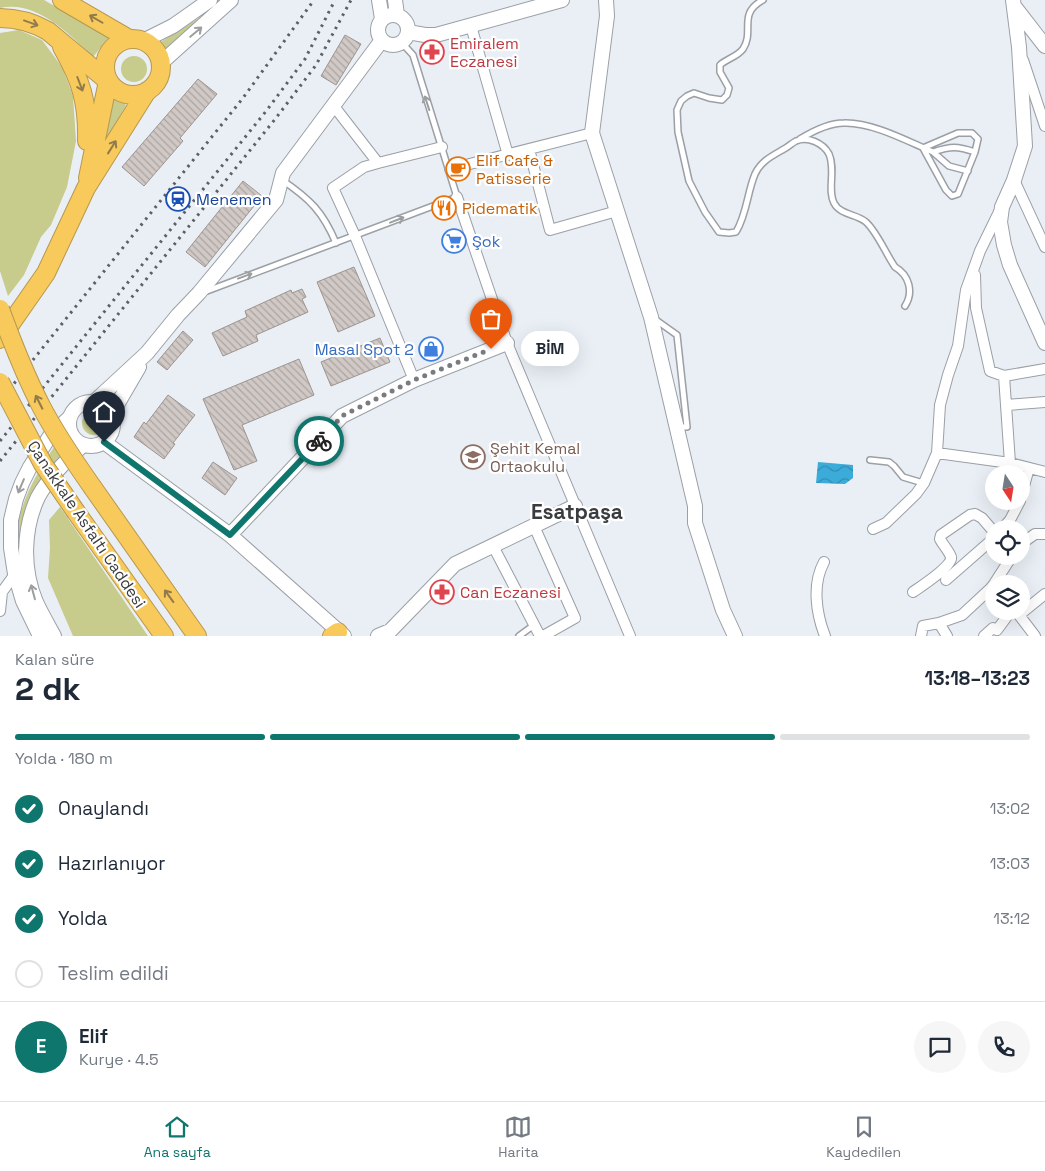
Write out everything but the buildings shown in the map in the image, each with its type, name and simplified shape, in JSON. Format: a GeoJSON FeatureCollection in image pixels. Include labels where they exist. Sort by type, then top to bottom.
{"type":"FeatureCollection","features":[{"type":"Feature","properties":{"kind":"highway"},"geometry":{"type":"LineString","coordinates":[[0,339],[46,273],[86,188],[147,91],[158,79],[161,63],[158,54],[152,46],[136,40],[62,0]]}},
{"type":"Feature","properties":{"kind":"highway"},"geometry":{"type":"LineString","coordinates":[[0,18],[26,21],[43,28],[108,80]]}},
{"type":"Feature","properties":{"kind":"highway"},"geometry":{"type":"LineString","coordinates":[[58,40],[75,72],[84,95],[88,118],[86,188]]}},
{"type":"Feature","properties":{"kind":"highway"},"geometry":{"type":"LineString","coordinates":[[136,40],[115,45],[109,51],[104,65],[112,87],[133,96],[147,91]]}},
{"type":"Feature","properties":{"kind":"highway"},"geometry":{"type":"LineString","coordinates":[[86,188],[108,80]]}},
{"type":"Feature","properties":{"kind":"highway","name":"Çanakkale Asfaltı Caddesi"},"geometry":{"type":"LineString","coordinates":[[0,309],[41,405],[60,440],[197,636]]}},
{"type":"Feature","properties":{"kind":"highway","name":"Çanakkale Asfaltı Caddesi"},"geometry":{"type":"LineString","coordinates":[[0,382],[43,464],[162,634]]}},
{"type":"Feature","properties":{"kind":"street"},"geometry":{"type":"LineString","coordinates":[[136,40],[173,26],[210,0]]}},
{"type":"Feature","properties":{"kind":"street"},"geometry":{"type":"LineString","coordinates":[[161,63],[231,0]]}},
{"type":"Feature","properties":{"kind":"street"},"geometry":{"type":"LineString","coordinates":[[379,0],[389,16],[407,23],[405,37]]}},
{"type":"Feature","properties":{"kind":"street"},"geometry":{"type":"LineString","coordinates":[[388,0],[389,16]]}},
{"type":"Feature","properties":{"kind":"street"},"geometry":{"type":"LineString","coordinates":[[395,0],[389,16],[378,29],[382,40],[394,45],[405,37],[436,35],[562,0]]}},
{"type":"Feature","properties":{"kind":"street"},"geometry":{"type":"LineString","coordinates":[[606,0],[607,16],[592,133],[651,317],[695,506],[695,523],[723,610],[735,636]]}},
{"type":"Feature","properties":{"kind":"street"},"geometry":{"type":"LineString","coordinates":[[1013,2],[1045,46]]}},
{"type":"Feature","properties":{"kind":"street"},"geometry":{"type":"LineString","coordinates":[[873,529],[886,523],[916,494],[924,483],[937,453],[940,405],[958,346],[966,290],[980,251],[1014,180],[1024,146],[1019,47],[1013,2]]}},
{"type":"Feature","properties":{"kind":"street"},"geometry":{"type":"LineString","coordinates":[[471,26],[508,154]]}},
{"type":"Feature","properties":{"kind":"street"},"geometry":{"type":"LineString","coordinates":[[94,402],[147,353],[276,200],[283,173],[382,40]]}},
{"type":"Feature","properties":{"kind":"street"},"geometry":{"type":"LineString","coordinates":[[1019,47],[1045,126]]}},
{"type":"Feature","properties":{"kind":"street"},"geometry":{"type":"LineString","coordinates":[[333,104],[378,163]]}},
{"type":"Feature","properties":{"kind":"street"},"geometry":{"type":"LineString","coordinates":[[450,169],[592,133]]}},
{"type":"Feature","properties":{"kind":"street"},"geometry":{"type":"LineString","coordinates":[[414,380],[355,236],[333,188],[364,166],[442,147]]}},
{"type":"Feature","properties":{"kind":"street"},"geometry":{"type":"LineString","coordinates":[[529,149],[550,230],[617,211]]}},
{"type":"Feature","properties":{"kind":"street"},"geometry":{"type":"LineString","coordinates":[[1014,180],[1042,234],[1045,247]]}},
{"type":"Feature","properties":{"kind":"street"},"geometry":{"type":"LineString","coordinates":[[458,197],[507,343],[630,636]]}},
{"type":"Feature","properties":{"kind":"street"},"geometry":{"type":"LineString","coordinates":[[1002,207],[1000,222],[1010,265],[1045,344]]}},
{"type":"Feature","properties":{"kind":"street"},"geometry":{"type":"LineString","coordinates":[[976,264],[976,308],[990,371],[1004,376],[1045,369]]}},
{"type":"Feature","properties":{"kind":"street"},"geometry":{"type":"LineString","coordinates":[[230,535],[342,416],[414,380],[507,343]]}},
{"type":"Feature","properties":{"kind":"street"},"geometry":{"type":"LineString","coordinates":[[111,415],[147,353]]}},
{"type":"Feature","properties":{"kind":"street"},"geometry":{"type":"LineString","coordinates":[[1004,376],[1010,462]]}},
{"type":"Feature","properties":{"kind":"street"},"geometry":{"type":"LineString","coordinates":[[40,636],[23,601],[15,574],[10,533],[16,499],[22,483],[50,436],[69,418],[79,405],[86,402],[94,402],[104,406],[111,415],[113,427],[104,442],[94,446],[83,444],[77,441],[70,431],[69,418]]}},
{"type":"Feature","properties":{"kind":"street"},"geometry":{"type":"LineString","coordinates":[[1007,406],[1045,402]]}},
{"type":"Feature","properties":{"kind":"street"},"geometry":{"type":"LineString","coordinates":[[104,442],[230,535],[338,635]]}},
{"type":"Feature","properties":{"kind":"street"},"geometry":{"type":"LineString","coordinates":[[54,636],[36,600],[28,572],[26,557],[29,523],[39,496],[46,485],[65,461],[83,444]]}},
{"type":"Feature","properties":{"kind":"street"},"geometry":{"type":"LineString","coordinates":[[937,453],[1010,462],[1020,465]]}},
{"type":"Feature","properties":{"kind":"street"},"geometry":{"type":"LineString","coordinates":[[1030,468],[1045,472]]}},
{"type":"Feature","properties":{"kind":"street"},"geometry":{"type":"LineString","coordinates":[[378,636],[390,631],[455,564],[575,506]]}},
{"type":"Feature","properties":{"kind":"street"},"geometry":{"type":"LineString","coordinates":[[913,592],[945,568],[951,561],[951,557],[940,539],[941,535],[970,515],[975,514],[985,520]]}},
{"type":"Feature","properties":{"kind":"street"},"geometry":{"type":"LineString","coordinates":[[493,546],[534,625],[542,636],[575,618],[534,526]]}},
{"type":"Feature","properties":{"kind":"street"},"geometry":{"type":"LineString","coordinates":[[1030,538],[1035,534],[1045,534]]}},
{"type":"Feature","properties":{"kind":"street"},"geometry":{"type":"LineString","coordinates":[[946,580],[985,546]]}},
{"type":"Feature","properties":{"kind":"street"},"geometry":{"type":"LineString","coordinates":[[824,562],[819,571],[816,585],[818,613],[825,636]]}},
{"type":"Feature","properties":{"kind":"street"},"geometry":{"type":"LineString","coordinates":[[0,611],[2,592],[15,574]]}},
{"type":"Feature","properties":{"kind":"street"},"geometry":{"type":"LineString","coordinates":[[921,636],[923,626],[962,615],[985,594]]}},
{"type":"Feature","properties":{"kind":"street"},"geometry":{"type":"LineString","coordinates":[[1030,603],[1045,594]]}},
{"type":"Feature","properties":{"kind":"street"},"geometry":{"type":"LineString","coordinates":[[984,636],[993,628],[996,630],[1007,620]]}},
{"type":"Feature","properties":{"kind":"street"},"geometry":{"type":"LineString","coordinates":[[1022,620],[1035,636]]}},
{"type":"Feature","properties":{"kind":"street"},"geometry":{"type":"LineString","coordinates":[[939,622],[947,636]]}},
{"type":"Feature","properties":{"kind":"lane"},"geometry":{"type":"LineString","coordinates":[[763,0],[754,5],[747,19],[747,37],[743,49],[720,65],[720,72],[729,88],[727,95],[722,100],[694,94],[687,96],[681,101],[678,110],[679,140],[688,180],[708,217],[719,232],[736,232],[742,223],[756,172],[764,161],[813,131],[830,125],[844,123],[873,128],[933,152],[949,166],[968,170]]}},
{"type":"Feature","properties":{"kind":"lane"},"geometry":{"type":"LineString","coordinates":[[199,293],[458,197],[413,56],[405,37]]}},
{"type":"Feature","properties":{"kind":"lane"},"geometry":{"type":"LineString","coordinates":[[958,133],[972,133],[978,139],[975,152],[958,194],[952,196],[946,190],[923,148],[958,133]]}},
{"type":"Feature","properties":{"kind":"lane"},"geometry":{"type":"LineString","coordinates":[[797,141],[811,140],[820,144],[828,154],[832,170],[833,203],[841,211],[866,222],[895,267],[902,271],[911,291],[910,298],[905,306]]}},
{"type":"Feature","properties":{"kind":"lane"},"geometry":{"type":"LineString","coordinates":[[933,152],[950,147],[961,147],[975,152]]}},
{"type":"Feature","properties":{"kind":"lane"},"geometry":{"type":"LineString","coordinates":[[281,179],[321,212],[336,243]]}},
{"type":"Feature","properties":{"kind":"lane"},"geometry":{"type":"LineString","coordinates":[[651,317],[677,335],[687,427],[678,427]]}},
{"type":"Feature","properties":{"kind":"lane"},"geometry":{"type":"LineString","coordinates":[[870,460],[889,462],[903,477],[924,483]]}},
{"type":"Feature","properties":{"kind":"lane"},"geometry":{"type":"LineString","coordinates":[[518,636],[534,625]]}},
{"type":"Feature","properties":{"kind":"green space"},"geometry":{"type":"Polygon","coordinates":[[[0,0],[44,0],[110,36],[93,57],[63,29],[51,21],[26,9],[0,8],[0,0]]]}},
{"type":"Feature","properties":{"kind":"green space"},"geometry":{"type":"Polygon","coordinates":[[[217,0],[223,0],[164,51],[159,43],[199,18],[217,0]]]}},
{"type":"Feature","properties":{"kind":"green space"},"geometry":{"type":"Polygon","coordinates":[[[19,30],[42,40],[62,67],[73,96],[76,141],[67,187],[51,225],[41,237],[24,275],[8,296],[0,271],[0,33],[19,30]]]}},
{"type":"Feature","properties":{"kind":"green space"},"geometry":{"type":"Polygon","coordinates":[[[134,56],[143,60],[147,69],[143,78],[134,82],[125,78],[121,69],[125,60],[134,56]]]}},
{"type":"Feature","properties":{"kind":"green space"},"geometry":{"type":"Polygon","coordinates":[[[109,92],[126,105],[97,156],[109,92]]]}},
{"type":"Feature","properties":{"kind":"green space"},"geometry":{"type":"Polygon","coordinates":[[[94,411],[99,412],[105,418],[105,428],[99,434],[94,435],[89,434],[83,428],[82,423],[83,418],[89,412],[94,411]]]}},
{"type":"Feature","properties":{"kind":"green space"},"geometry":{"type":"Polygon","coordinates":[[[61,437],[73,446],[35,488],[23,591],[16,551],[16,538],[21,510],[32,484],[61,437]]]}},
{"type":"Feature","properties":{"kind":"green space"},"geometry":{"type":"Polygon","coordinates":[[[60,507],[148,636],[73,636],[48,578],[49,520],[60,507]]]}},
{"type":"Feature","properties":{"kind":"water"},"geometry":{"type":"Polygon","coordinates":[[[818,462],[853,465],[853,478],[845,484],[816,483],[818,462]]]}},
{"type":"Feature","properties":{"kind":"railway"},"geometry":{"type":"LineString","coordinates":[[0,401],[243,98],[314,0]]}},
{"type":"Feature","properties":{"kind":"railway"},"geometry":{"type":"LineString","coordinates":[[0,441],[267,110],[305,59],[335,0]]}},
{"type":"Feature","properties":{"kind":"railway"},"geometry":{"type":"LineString","coordinates":[[0,461],[276,118],[316,65],[351,0]]}},
{"type":"Feature","properties":{"kind":"way so far"},"geometry":{"type":"LineString","coordinates":[[319,441],[342,416],[414,380],[491,349]]}},
{"type":"Feature","properties":{"kind":"place","name":"Emiralem Eczanesi"},"geometry":{"type":"Point","coordinates":[432,52]}},
{"type":"Feature","properties":{"kind":"place","name":"Elif Cafe & Patisserie"},"geometry":{"type":"Point","coordinates":[458,169]}},
{"type":"Feature","properties":{"kind":"place","name":"Menemen"},"geometry":{"type":"Point","coordinates":[178,199]}},
{"type":"Feature","properties":{"kind":"place","name":"Pidematik"},"geometry":{"type":"Point","coordinates":[444,208]}},
{"type":"Feature","properties":{"kind":"place","name":"Şok"},"geometry":{"type":"Point","coordinates":[454,241]}},
{"type":"Feature","properties":{"kind":"place","name":"Masal Spot 2"},"geometry":{"type":"Point","coordinates":[431,349]}},
{"type":"Feature","properties":{"kind":"place","name":"BİM"},"geometry":{"type":"Point","coordinates":[491,349]}},
{"type":"Feature","properties":{"kind":"place","name":"Şehit Kemal Ortaokulu"},"geometry":{"type":"Point","coordinates":[473,457]}},
{"type":"Feature","properties":{"kind":"place","name":"Can Eczanesi"},"geometry":{"type":"Point","coordinates":[442,592]}},
{"type":"Feature","properties":{"kind":"district","name":"Esatpaşa"},"geometry":{"type":"Point","coordinates":[577,512]}},
{"type":"Feature","properties":{"kind":"route"},"geometry":{"type":"LineString","coordinates":[[104,442],[230,535],[319,441]]}}]}
